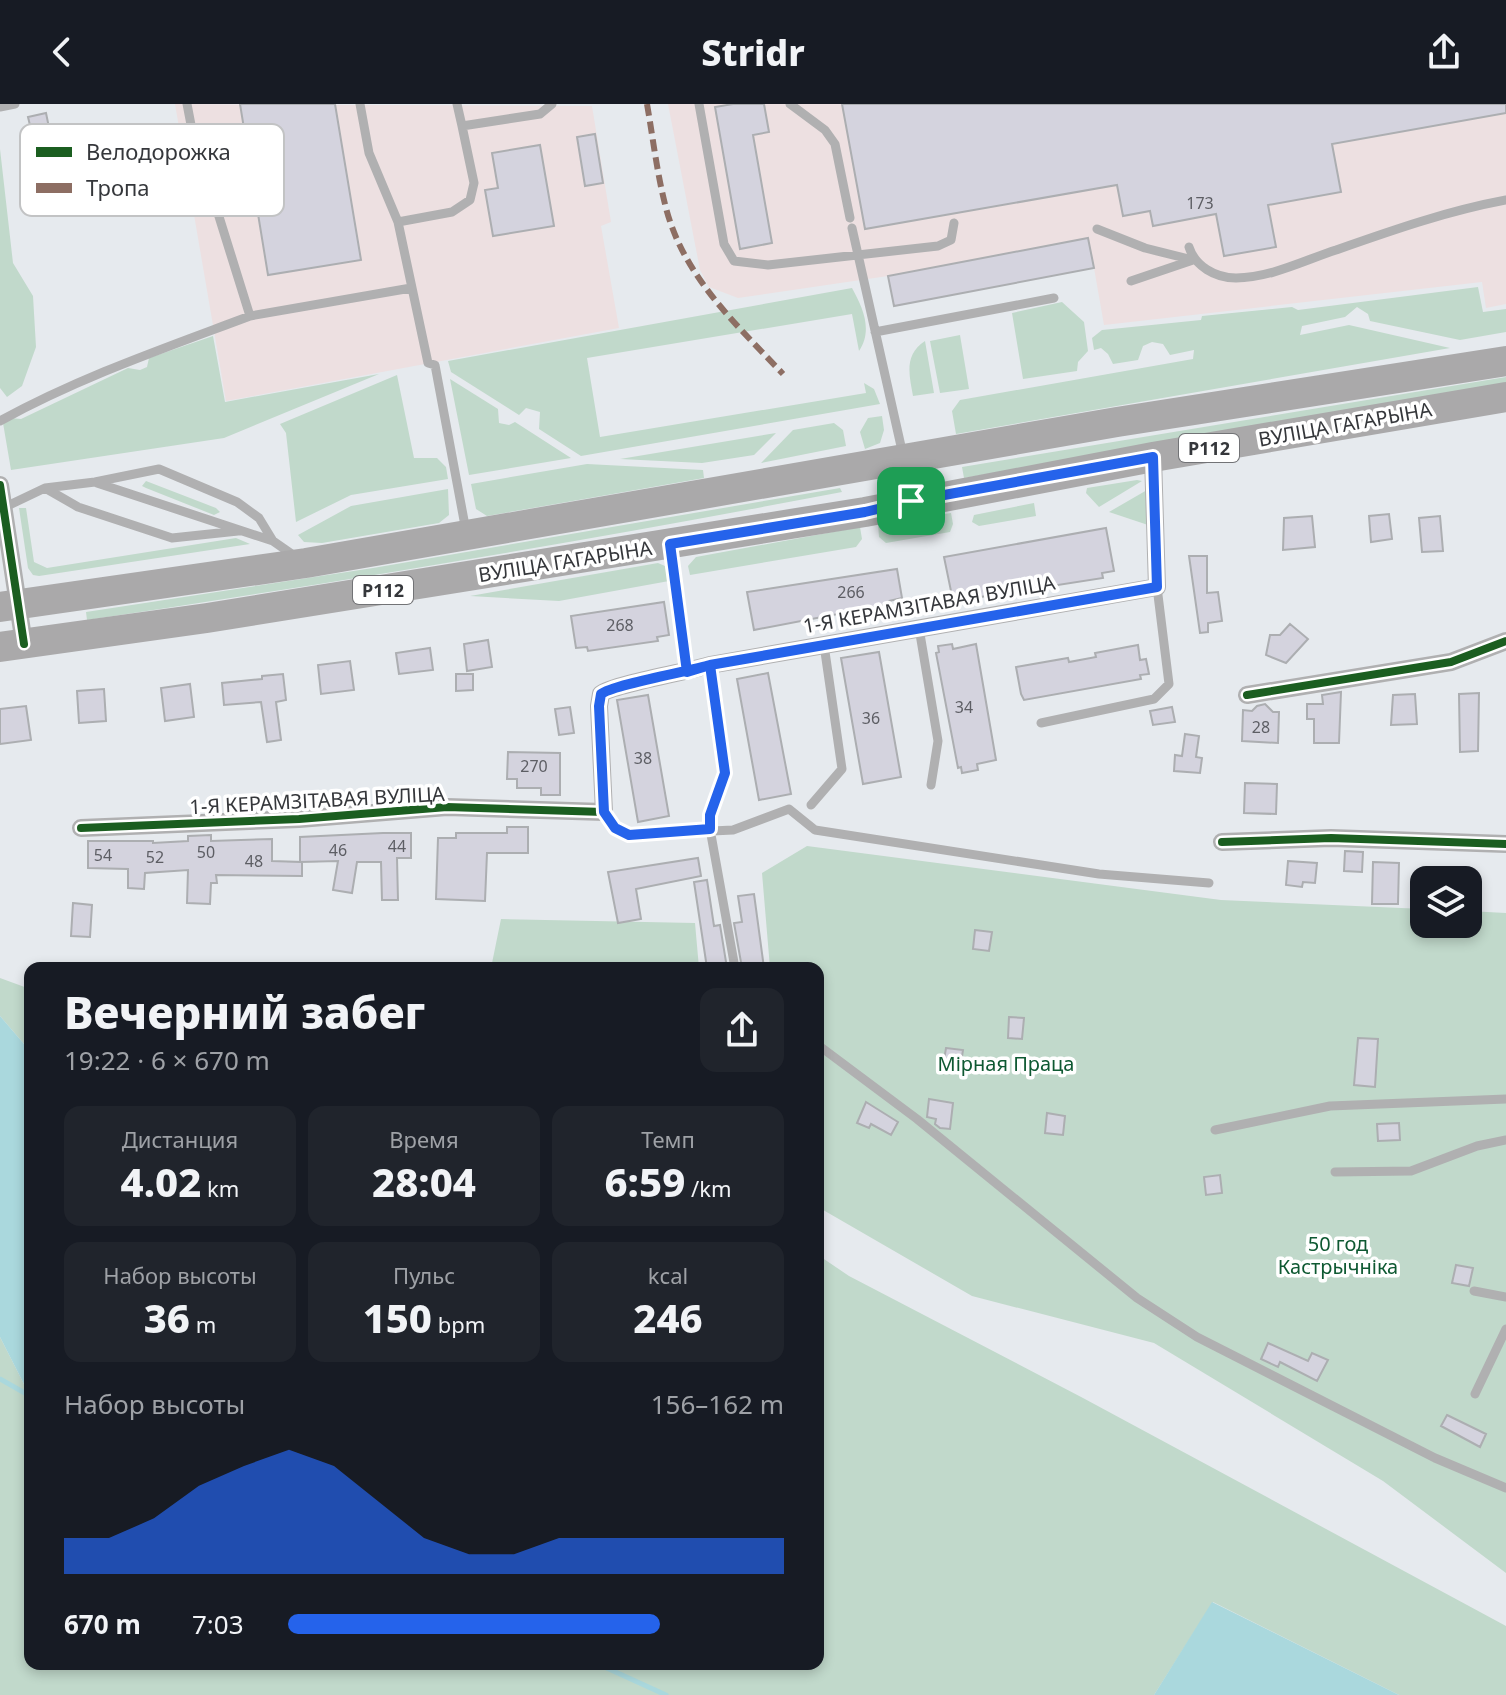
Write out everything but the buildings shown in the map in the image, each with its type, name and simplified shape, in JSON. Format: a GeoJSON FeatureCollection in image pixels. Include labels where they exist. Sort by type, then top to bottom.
{"type":"FeatureCollection","features":[{"type":"Feature","properties":{"kind":"main road","name":"ВУЛІЦА ГАГАРЫНА"},"geometry":{"type":"LineString","coordinates":[[10,605],[306,563],[1117,422],[1506,361]]}},
{"type":"Feature","properties":{"kind":"main road","name":"ВУЛІЦА ГАГАРЫНА"},"geometry":{"type":"LineString","coordinates":[[12,646],[865,512],[1153,457],[1506,397]]}},
{"type":"Feature","properties":{"kind":"street"},"geometry":{"type":"LineString","coordinates":[[1153,457],[1157,587]]}},
{"type":"Feature","properties":{"kind":"street"},"geometry":{"type":"LineString","coordinates":[[904,459],[911,501]]}},
{"type":"Feature","properties":{"kind":"street"},"geometry":{"type":"LineString","coordinates":[[0,485],[12,646]]}},
{"type":"Feature","properties":{"kind":"street","name":"1-Я КЕРАМЗІТАВАЯ ВУЛІЦА"},"geometry":{"type":"LineString","coordinates":[[81,828],[299,819],[447,807],[604,812],[599,706],[601,694],[612,687],[710,665],[1157,587]]}},
{"type":"Feature","properties":{"kind":"street"},"geometry":{"type":"LineString","coordinates":[[1247,695],[1451,662],[1506,641]]}},
{"type":"Feature","properties":{"kind":"street"},"geometry":{"type":"LineString","coordinates":[[1222,842],[1331,838],[1506,844]]}},
{"type":"Feature","properties":{"kind":"lane"},"geometry":{"type":"LineString","coordinates":[[0,107],[15,104]]}},
{"type":"Feature","properties":{"kind":"lane"},"geometry":{"type":"LineString","coordinates":[[187,104],[191,124]]}},
{"type":"Feature","properties":{"kind":"lane"},"geometry":{"type":"LineString","coordinates":[[360,104],[369,153],[398,222],[428,363],[435,365],[467,534]]}},
{"type":"Feature","properties":{"kind":"lane"},"geometry":{"type":"LineString","coordinates":[[398,222],[452,212],[470,200],[474,183],[457,104]]}},
{"type":"Feature","properties":{"kind":"lane"},"geometry":{"type":"LineString","coordinates":[[462,126],[540,114],[552,104]]}},
{"type":"Feature","properties":{"kind":"lane"},"geometry":{"type":"LineString","coordinates":[[699,104],[724,244],[734,261],[768,265],[859,257],[946,244],[953,235],[954,223]]}},
{"type":"Feature","properties":{"kind":"lane"},"geometry":{"type":"LineString","coordinates":[[790,104],[825,130],[835,144],[904,459]]}},
{"type":"Feature","properties":{"kind":"lane"},"geometry":{"type":"LineString","coordinates":[[1097,229],[1145,248],[1193,260],[1205,269],[1236,278],[1276,271],[1448,211],[1506,200]]}},
{"type":"Feature","properties":{"kind":"lane"},"geometry":{"type":"LineString","coordinates":[[219,216],[250,316]]}},
{"type":"Feature","properties":{"kind":"lane"},"geometry":{"type":"LineString","coordinates":[[1189,247],[1193,260]]}},
{"type":"Feature","properties":{"kind":"lane"},"geometry":{"type":"LineString","coordinates":[[1131,281],[1193,260]]}},
{"type":"Feature","properties":{"kind":"lane"},"geometry":{"type":"LineString","coordinates":[[0,421],[35,402],[135,358],[250,316],[411,288]]}},
{"type":"Feature","properties":{"kind":"lane"},"geometry":{"type":"LineString","coordinates":[[875,332],[1054,298]]}},
{"type":"Feature","properties":{"kind":"lane"},"geometry":{"type":"LineString","coordinates":[[2,508],[45,488],[159,469],[237,502],[259,518],[273,541]]}},
{"type":"Feature","properties":{"kind":"lane"},"geometry":{"type":"LineString","coordinates":[[95,482],[273,541],[306,563]]}},
{"type":"Feature","properties":{"kind":"lane"},"geometry":{"type":"LineString","coordinates":[[45,488],[78,507],[172,538],[238,531]]}},
{"type":"Feature","properties":{"kind":"lane"},"geometry":{"type":"LineString","coordinates":[[670,544],[687,672]]}},
{"type":"Feature","properties":{"kind":"lane"},"geometry":{"type":"LineString","coordinates":[[1041,723],[1154,699],[1169,684],[1157,587]]}},
{"type":"Feature","properties":{"kind":"lane"},"geometry":{"type":"LineString","coordinates":[[919,628],[938,741],[931,785]]}},
{"type":"Feature","properties":{"kind":"lane"},"geometry":{"type":"LineString","coordinates":[[811,805],[842,769],[824,645]]}},
{"type":"Feature","properties":{"kind":"lane"},"geometry":{"type":"LineString","coordinates":[[710,665],[725,773],[710,815],[710,829],[734,962]]}},
{"type":"Feature","properties":{"kind":"lane"},"geometry":{"type":"LineString","coordinates":[[604,812],[615,828],[629,835],[733,830],[789,809],[815,830],[1099,874],[1209,883]]}},
{"type":"Feature","properties":{"kind":"lane"},"geometry":{"type":"LineString","coordinates":[[824,1049],[917,1119],[1137,1298],[1197,1337],[1435,1458],[1506,1488]]}},
{"type":"Feature","properties":{"kind":"lane"},"geometry":{"type":"LineString","coordinates":[[1215,1130],[1330,1106],[1506,1099]]}},
{"type":"Feature","properties":{"kind":"lane"},"geometry":{"type":"LineString","coordinates":[[1335,1172],[1411,1171],[1477,1146],[1506,1140]]}},
{"type":"Feature","properties":{"kind":"lane"},"geometry":{"type":"LineString","coordinates":[[1474,1291],[1506,1297]]}},
{"type":"Feature","properties":{"kind":"lane"},"geometry":{"type":"LineString","coordinates":[[1475,1394],[1506,1329]]}},
{"type":"Feature","properties":{"kind":"shaded area"},"geometry":{"type":"Polygon","coordinates":[[[175,104],[592,106],[611,222],[601,226],[619,328],[226,401],[194,216],[284,216],[284,124],[178,124],[175,104]]]}},
{"type":"Feature","properties":{"kind":"shaded area"},"geometry":{"type":"Polygon","coordinates":[[[668,104],[1506,104],[1506,304],[1486,308],[1482,282],[1104,325],[1094,268],[894,306],[888,276],[738,298],[709,287],[700,270],[668,104]]]}},
{"type":"Feature","properties":{"kind":"green space"},"geometry":{"type":"Polygon","coordinates":[[[0,149],[13,263],[33,296],[36,347],[22,386],[7,397],[0,388],[0,149]]]}},
{"type":"Feature","properties":{"kind":"green space"},"geometry":{"type":"Polygon","coordinates":[[[1478,287],[1483,312],[1506,309],[1506,332],[1460,340],[1370,321],[1368,314],[1357,307],[1345,317],[1302,326],[1300,335],[1349,325],[1450,348],[956,434],[952,411],[960,400],[1193,359],[1194,350],[1170,355],[1163,344],[1152,342],[1143,346],[1138,360],[1113,364],[1101,348],[1094,350],[1092,338],[1102,330],[1201,320],[1202,316],[1292,307],[1298,310],[1478,287]]]}},
{"type":"Feature","properties":{"kind":"green space"},"geometry":{"type":"Polygon","coordinates":[[[852,288],[863,311],[866,327],[859,351],[852,314],[587,358],[600,437],[866,393],[864,383],[874,389],[880,404],[581,456],[539,429],[540,412],[526,408],[519,415],[451,372],[448,361],[852,288]]]}},
{"type":"Feature","properties":{"kind":"green space"},"geometry":{"type":"Polygon","coordinates":[[[1062,302],[1084,322],[1088,351],[1078,362],[1077,371],[1023,379],[1012,313],[1062,302]]]}},
{"type":"Feature","properties":{"kind":"green space"},"geometry":{"type":"Polygon","coordinates":[[[960,335],[969,389],[940,393],[930,341],[960,335]]]}},
{"type":"Feature","properties":{"kind":"green space"},"geometry":{"type":"Polygon","coordinates":[[[213,336],[225,402],[379,374],[224,438],[11,470],[3,423],[10,418],[21,419],[128,368],[140,370],[147,367],[149,358],[213,336]]]}},
{"type":"Feature","properties":{"kind":"green space"},"geometry":{"type":"Polygon","coordinates":[[[925,341],[934,393],[913,396],[911,359],[918,346],[925,341]]]}},
{"type":"Feature","properties":{"kind":"green space"},"geometry":{"type":"Polygon","coordinates":[[[397,375],[414,458],[437,458],[446,467],[448,479],[351,495],[296,522],[286,433],[280,424],[397,375]]]}},
{"type":"Feature","properties":{"kind":"green space"},"geometry":{"type":"Polygon","coordinates":[[[1506,377],[1506,386],[964,478],[962,467],[1506,377]]]}},
{"type":"Feature","properties":{"kind":"green space"},"geometry":{"type":"Polygon","coordinates":[[[450,379],[498,409],[499,423],[509,425],[515,422],[571,458],[469,475],[450,379]]]}},
{"type":"Feature","properties":{"kind":"green space"},"geometry":{"type":"Polygon","coordinates":[[[882,416],[884,430],[880,443],[865,449],[860,432],[868,418],[882,416]]]}},
{"type":"Feature","properties":{"kind":"green space"},"geometry":{"type":"Polygon","coordinates":[[[834,423],[843,430],[846,446],[761,463],[793,430],[834,423]]]}},
{"type":"Feature","properties":{"kind":"green space"},"geometry":{"type":"Polygon","coordinates":[[[776,433],[754,455],[702,463],[620,459],[776,433]]]}},
{"type":"Feature","properties":{"kind":"green space"},"geometry":{"type":"Polygon","coordinates":[[[587,464],[703,470],[704,478],[487,516],[476,509],[471,484],[587,464]]]}},
{"type":"Feature","properties":{"kind":"green space"},"geometry":{"type":"Polygon","coordinates":[[[146,481],[220,512],[214,515],[146,488],[142,486],[146,481]]]}},
{"type":"Feature","properties":{"kind":"green space"},"geometry":{"type":"Polygon","coordinates":[[[1142,481],[1099,507],[1086,493],[1087,488],[1142,481]]]}},
{"type":"Feature","properties":{"kind":"green space"},"geometry":{"type":"Polygon","coordinates":[[[840,488],[842,492],[560,544],[87,620],[86,612],[373,568],[840,488]]]}},
{"type":"Feature","properties":{"kind":"green space"},"geometry":{"type":"Polygon","coordinates":[[[448,489],[449,515],[439,523],[322,543],[304,542],[298,535],[351,506],[448,489]]]}},
{"type":"Feature","properties":{"kind":"green space"},"geometry":{"type":"Polygon","coordinates":[[[1147,490],[1148,525],[1109,512],[1147,490]]]}},
{"type":"Feature","properties":{"kind":"green space"},"geometry":{"type":"Polygon","coordinates":[[[1034,503],[1036,516],[979,526],[972,522],[974,515],[1034,503]]]}},
{"type":"Feature","properties":{"kind":"green space"},"geometry":{"type":"Polygon","coordinates":[[[19,508],[26,508],[34,562],[47,568],[236,538],[250,544],[39,576],[33,575],[28,568],[19,508]]]}},
{"type":"Feature","properties":{"kind":"green space"},"geometry":{"type":"Polygon","coordinates":[[[951,513],[953,524],[950,532],[886,543],[879,537],[878,524],[951,513]]]}},
{"type":"Feature","properties":{"kind":"green space"},"geometry":{"type":"Polygon","coordinates":[[[860,527],[862,539],[856,547],[690,575],[688,566],[696,557],[860,527]]]}},
{"type":"Feature","properties":{"kind":"green space"},"geometry":{"type":"Polygon","coordinates":[[[658,563],[665,566],[669,581],[559,601],[470,596],[658,563]]]}},
{"type":"Feature","properties":{"kind":"green space"},"geometry":{"type":"Polygon","coordinates":[[[807,846],[1221,900],[1410,908],[1410,938],[1482,938],[1482,912],[1506,913],[1506,1573],[1383,1481],[1154,1343],[972,1296],[824,1210],[824,962],[769,962],[762,873],[807,846]]]}},
{"type":"Feature","properties":{"kind":"green space"},"geometry":{"type":"Polygon","coordinates":[[[501,919],[695,923],[698,962],[492,962],[501,919]]]}},
{"type":"Feature","properties":{"kind":"green space"},"geometry":{"type":"Polygon","coordinates":[[[0,978],[24,987],[24,1044],[0,1016],[0,978]]]}},
{"type":"Feature","properties":{"kind":"green space"},"geometry":{"type":"Polygon","coordinates":[[[824,1259],[849,1276],[1506,1626],[1506,1695],[1399,1695],[1213,1602],[1154,1695],[0,1695],[0,1337],[24,1384],[24,1670],[824,1670],[824,1259]]]}},
{"type":"Feature","properties":{"kind":"water"},"geometry":{"type":"Polygon","coordinates":[[[0,1016],[24,1044],[24,1384],[0,1337],[0,1016]]]}},
{"type":"Feature","properties":{"kind":"water"},"geometry":{"type":"Polygon","coordinates":[[[1212,1602],[1399,1695],[1154,1695],[1212,1602]]]}},
{"type":"Feature","properties":{"kind":"waterway"},"geometry":{"type":"LineString","coordinates":[[0,1379],[24,1393]]}},
{"type":"Feature","properties":{"kind":"waterway"},"geometry":{"type":"LineString","coordinates":[[611,1670],[666,1695]]}},
{"type":"Feature","properties":{"kind":"marked path"},"geometry":{"type":"LineString","coordinates":[[647,104],[666,208],[685,256],[730,318],[783,374]]}},
{"type":"Feature","properties":{"kind":"cycle path"},"geometry":{"type":"LineString","coordinates":[[81,828],[299,819],[447,807],[604,812],[599,706],[601,694],[608,690],[710,665],[1157,587],[1153,457]]}},
{"type":"Feature","properties":{"kind":"cycle path"},"geometry":{"type":"LineString","coordinates":[[0,485],[24,644]]}},
{"type":"Feature","properties":{"kind":"cycle path"},"geometry":{"type":"LineString","coordinates":[[1247,695],[1451,662],[1506,641]]}},
{"type":"Feature","properties":{"kind":"cycle path"},"geometry":{"type":"LineString","coordinates":[[1222,842],[1331,838],[1506,844]]}},
{"type":"Feature","properties":{"kind":"route"},"geometry":{"type":"LineString","coordinates":[[911,501],[865,512],[670,544],[687,672],[710,665],[725,773],[710,815],[710,829],[629,835],[615,828],[604,812],[599,706],[601,694],[612,687],[671,677],[710,665],[1157,587],[1153,457],[911,501]]}},
{"type":"Feature","properties":{"kind":"park label","name":"Мірная Праца"},"geometry":{"type":"Point","coordinates":[1006,1063]}},
{"type":"Feature","properties":{"kind":"park label","name":"50 год Кастрычніка"},"geometry":{"type":"Point","coordinates":[1338,1254]}}]}
